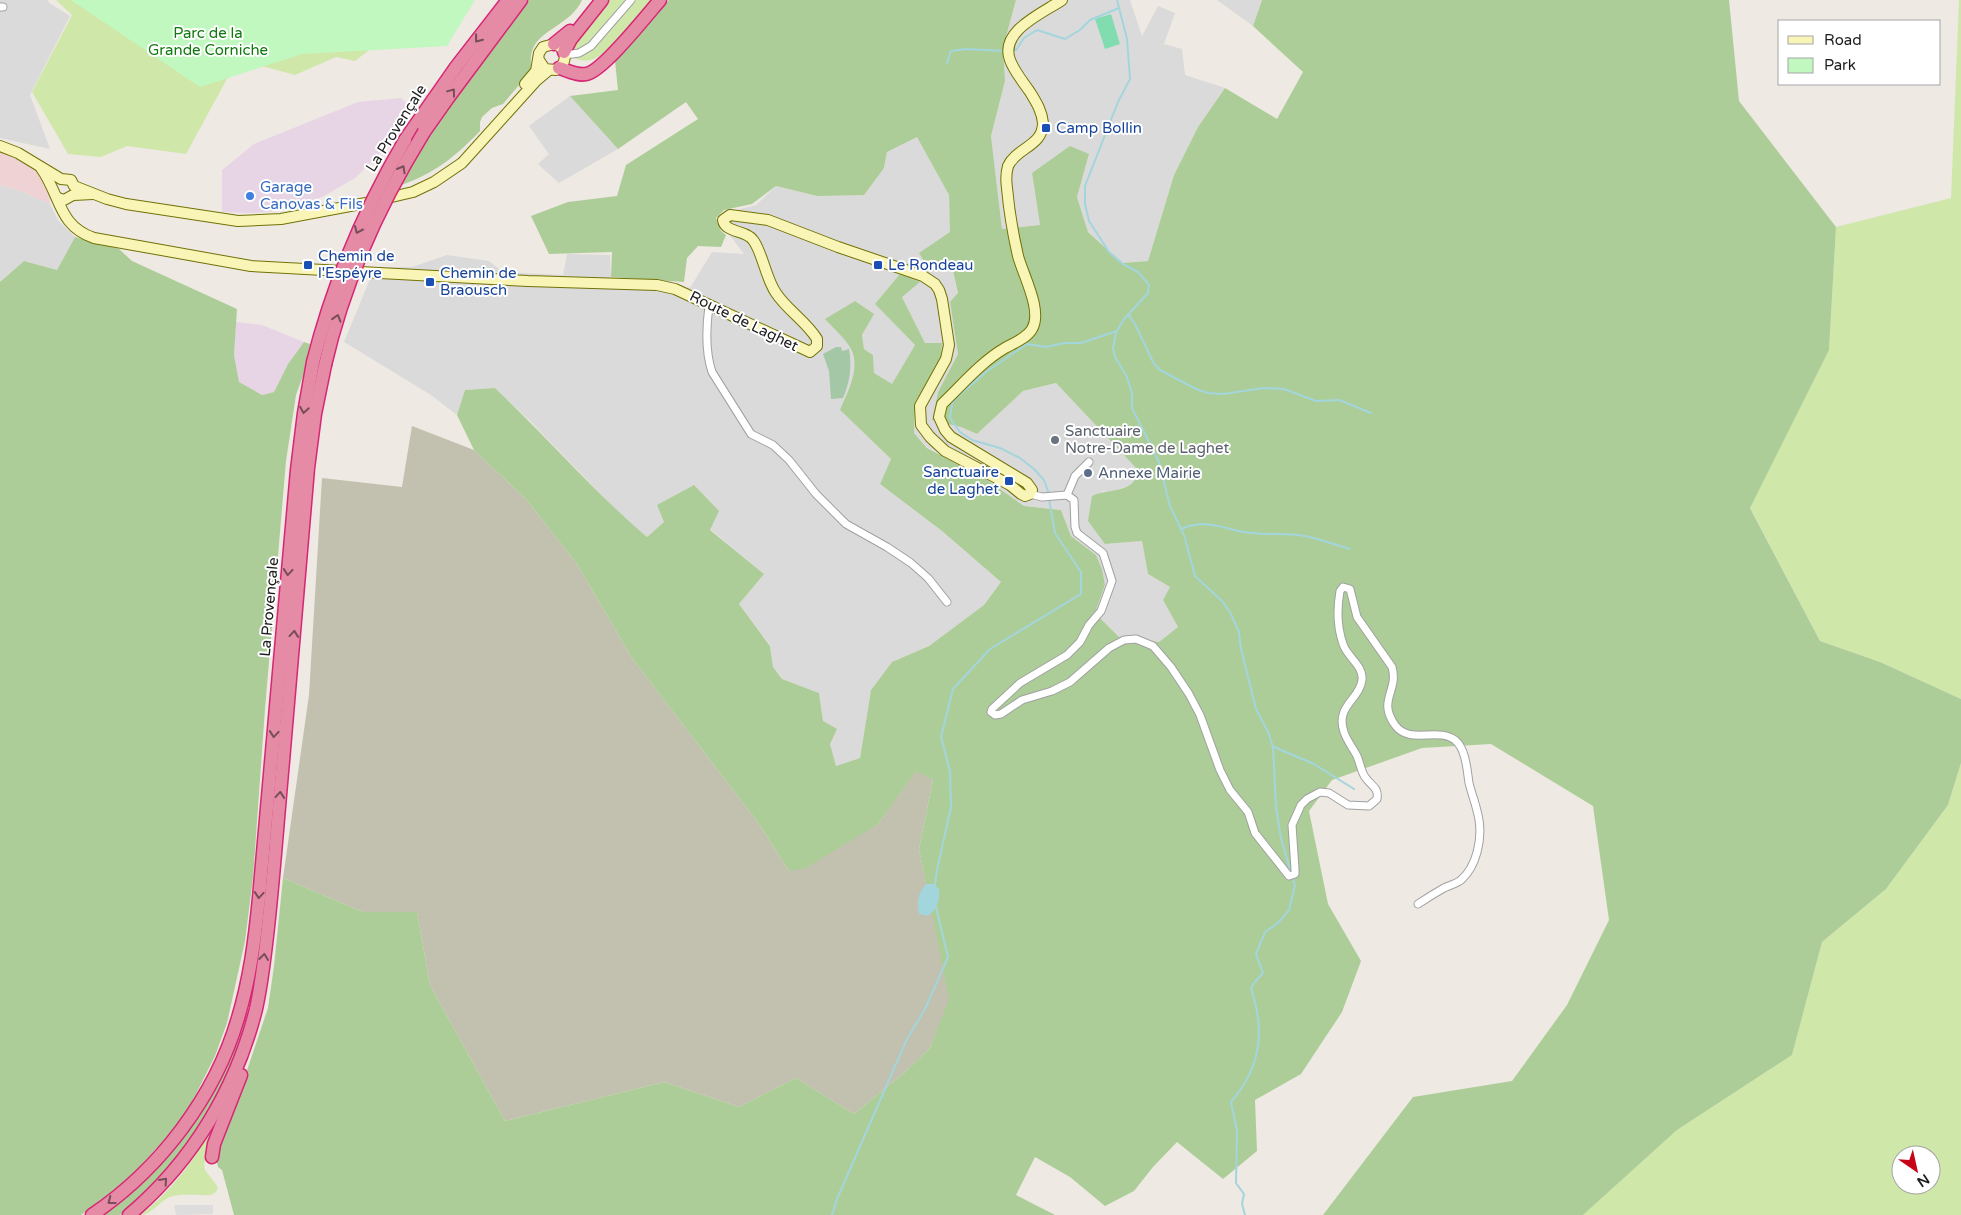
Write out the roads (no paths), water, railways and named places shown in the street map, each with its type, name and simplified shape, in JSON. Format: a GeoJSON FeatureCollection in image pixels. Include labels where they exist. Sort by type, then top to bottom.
{"type":"FeatureCollection","features":[{"type":"Feature","properties":{"kind":"highway","name":"La Provençale"},"geometry":{"type":"LineString","coordinates":[[129,1215],[158,1188],[186,1155],[222,1099],[248,1036],[261,984],[271,899],[308,468],[324,321],[346,258],[373,198],[405,140],[446,81],[508,0]]}},
{"type":"Feature","properties":{"kind":"highway","name":"La Provençale"},"geometry":{"type":"LineString","coordinates":[[92,1215],[119,1195],[158,1158],[194,1111],[220,1066],[238,1020],[245,992],[258,906],[297,470],[304,414],[319,364],[366,238],[398,176],[424,132],[521,0]]}},
{"type":"Feature","properties":{"kind":"highway"},"geometry":{"type":"LineString","coordinates":[[559,58],[570,31],[596,0]]}},
{"type":"Feature","properties":{"kind":"highway"},"geometry":{"type":"LineString","coordinates":[[559,58],[571,38],[602,0]]}},
{"type":"Feature","properties":{"kind":"highway"},"geometry":{"type":"LineString","coordinates":[[559,58],[579,66],[596,65],[604,62],[660,0]]}},
{"type":"Feature","properties":{"kind":"highway"},"geometry":{"type":"LineString","coordinates":[[212,1157],[214,1144],[238,1086],[254,1037],[260,1012],[261,984]]}},
{"type":"Feature","properties":{"kind":"main road"},"geometry":{"type":"LineString","coordinates":[[1030,494],[1032,490],[1027,484],[951,437],[942,425],[939,417],[942,404],[980,367],[1029,333],[1033,328],[1036,316],[1010,218],[1007,175],[1011,161],[1042,133],[1042,119],[1038,105],[1011,64],[1008,51],[1010,40],[1016,31],[1062,0]]}},
{"type":"Feature","properties":{"kind":"main road"},"geometry":{"type":"LineString","coordinates":[[400,194],[441,171],[467,151],[536,71],[539,53],[543,47],[559,58]]}},
{"type":"Feature","properties":{"kind":"main road"},"geometry":{"type":"LineString","coordinates":[[539,60],[542,66],[559,58]]}},
{"type":"Feature","properties":{"kind":"main road"},"geometry":{"type":"LineString","coordinates":[[42,168],[65,193],[94,194],[134,206],[224,220],[247,221],[296,216],[366,203],[426,186],[462,162],[480,145],[536,81],[559,58]]}},
{"type":"Feature","properties":{"kind":"main road"},"geometry":{"type":"LineString","coordinates":[[0,146],[18,153],[61,179],[68,179],[65,193]]}},
{"type":"Feature","properties":{"kind":"main road"},"geometry":{"type":"LineString","coordinates":[[61,179],[56,182],[65,193]]}},
{"type":"Feature","properties":{"kind":"main road","name":"Route de Laghet"},"geometry":{"type":"LineString","coordinates":[[65,193],[66,218],[76,230],[84,235],[251,266],[528,281],[658,285],[675,289],[810,352],[817,346],[817,339],[775,293],[753,239],[725,226],[724,220],[730,215],[768,220],[930,280],[939,290],[942,299],[949,345],[946,359],[920,406],[921,425],[930,437],[945,451],[1010,485],[1021,494],[1026,496],[1030,494]]}},
{"type":"Feature","properties":{"kind":"street"},"geometry":{"type":"LineString","coordinates":[[559,58],[579,53],[591,46],[631,0]]}},
{"type":"Feature","properties":{"kind":"street"},"geometry":{"type":"LineString","coordinates":[[709,306],[706,344],[712,372],[751,434],[773,445],[789,460],[816,494],[846,524],[887,546],[928,578],[947,602]]}},
{"type":"Feature","properties":{"kind":"street"},"geometry":{"type":"LineString","coordinates":[[1065,495],[1075,476],[1089,462]]}},
{"type":"Feature","properties":{"kind":"street"},"geometry":{"type":"LineString","coordinates":[[1030,494],[1042,497],[1065,495],[1074,500],[1077,533],[1103,553],[1112,580],[1101,611],[1077,646],[1067,655],[1020,683],[991,712],[995,715],[1001,714],[1022,700],[1059,689],[1070,682],[1109,648],[1124,640],[1136,639],[1153,646],[1171,667],[1189,694],[1200,715],[1220,770],[1230,790],[1248,812],[1255,833],[1289,876],[1294,874],[1295,869],[1292,825],[1301,805],[1307,799],[1320,792],[1329,793],[1348,805],[1369,806],[1378,799],[1376,787],[1364,776],[1356,753],[1344,730],[1342,718],[1345,709],[1362,681],[1362,672],[1342,644],[1339,626],[1340,591],[1343,587],[1347,587],[1350,589],[1357,617],[1392,667],[1394,676],[1387,707],[1390,716],[1396,726],[1404,733],[1448,736],[1457,742],[1465,759],[1479,820],[1478,847],[1472,867],[1457,883],[1418,904]]}},
{"type":"Feature","properties":{"kind":"water"},"geometry":{"type":"Polygon","coordinates":[[[926,884],[934,884],[939,889],[937,904],[934,911],[928,916],[919,914],[918,905],[919,894],[926,884]]]}},
{"type":"Feature","properties":{"kind":"waterway"},"geometry":{"type":"LineString","coordinates":[[1049,494],[1044,480],[1020,458],[1000,448],[972,440],[960,432],[950,418],[952,404],[956,398],[986,372],[1027,344],[1046,347],[1064,343],[1081,343],[1117,331],[1124,319],[1148,293],[1149,285],[1138,272],[1123,264],[1109,252],[1089,221],[1085,204],[1085,186],[1118,102],[1130,79],[1127,39],[1117,0]]}},
{"type":"Feature","properties":{"kind":"waterway"},"geometry":{"type":"LineString","coordinates":[[1013,50],[1016,50],[1024,38],[1037,30],[1065,39],[1080,30],[1090,20],[1119,8]]}},
{"type":"Feature","properties":{"kind":"waterway"},"geometry":{"type":"LineString","coordinates":[[947,63],[951,51],[966,49],[1005,51]]}},
{"type":"Feature","properties":{"kind":"waterway"},"geometry":{"type":"LineString","coordinates":[[1130,313],[1129,316],[1135,324],[1153,362],[1160,370],[1196,389],[1208,393],[1223,394],[1264,388],[1284,389],[1316,401],[1339,400],[1371,413]]}},
{"type":"Feature","properties":{"kind":"waterway"},"geometry":{"type":"LineString","coordinates":[[1116,333],[1113,348],[1115,357],[1126,375],[1132,393],[1132,408],[1159,462],[1170,506],[1184,535],[1195,576],[1223,602],[1239,632],[1241,649],[1256,709],[1268,732],[1273,747],[1276,807],[1281,839],[1291,872]]}},
{"type":"Feature","properties":{"kind":"waterway"},"geometry":{"type":"LineString","coordinates":[[935,885],[951,807],[950,771],[941,737],[953,689],[990,649],[1081,594],[1081,572],[1055,533],[1049,499]]}},
{"type":"Feature","properties":{"kind":"waterway"},"geometry":{"type":"LineString","coordinates":[[1181,529],[1199,524],[1208,524],[1243,532],[1305,536],[1350,549]]}},
{"type":"Feature","properties":{"kind":"waterway"},"geometry":{"type":"LineString","coordinates":[[1274,747],[1314,764],[1354,789]]}},
{"type":"Feature","properties":{"kind":"waterway"},"geometry":{"type":"LineString","coordinates":[[1245,1215],[1242,1204],[1244,1194],[1236,1183],[1237,1131],[1231,1102],[1248,1076],[1258,1049],[1258,1020],[1251,989],[1263,973],[1256,954],[1265,932],[1278,923],[1289,910],[1295,885],[1292,876]]}},
{"type":"Feature","properties":{"kind":"waterway"},"geometry":{"type":"LineString","coordinates":[[832,1215],[837,1199],[906,1041],[926,1007],[948,957],[936,907]]}},
{"type":"Feature","properties":{"kind":"place","name":"Camp Bollin"},"geometry":{"type":"Point","coordinates":[1046,128]}},
{"type":"Feature","properties":{"kind":"place","name":"Garage Canovas & Fils"},"geometry":{"type":"Point","coordinates":[250,196]}},
{"type":"Feature","properties":{"kind":"place","name":"Chemin de l'Espéyre"},"geometry":{"type":"Point","coordinates":[308,265]}},
{"type":"Feature","properties":{"kind":"place","name":"Le Rondeau"},"geometry":{"type":"Point","coordinates":[878,265]}},
{"type":"Feature","properties":{"kind":"place","name":"Chemin de Braousch"},"geometry":{"type":"Point","coordinates":[430,282]}},
{"type":"Feature","properties":{"kind":"place","name":"Sanctuaire Notre-Dame de Laghet"},"geometry":{"type":"Point","coordinates":[1055,440]}},
{"type":"Feature","properties":{"kind":"place","name":"Annexe Mairie"},"geometry":{"type":"Point","coordinates":[1088,473]}},
{"type":"Feature","properties":{"kind":"place","name":"Sanctuaire de Laghet"},"geometry":{"type":"Point","coordinates":[1009,481]}},
{"type":"Feature","properties":{"kind":"park label","name":"Parc de la Grande Corniche"},"geometry":{"type":"Point","coordinates":[208,42]}}]}
